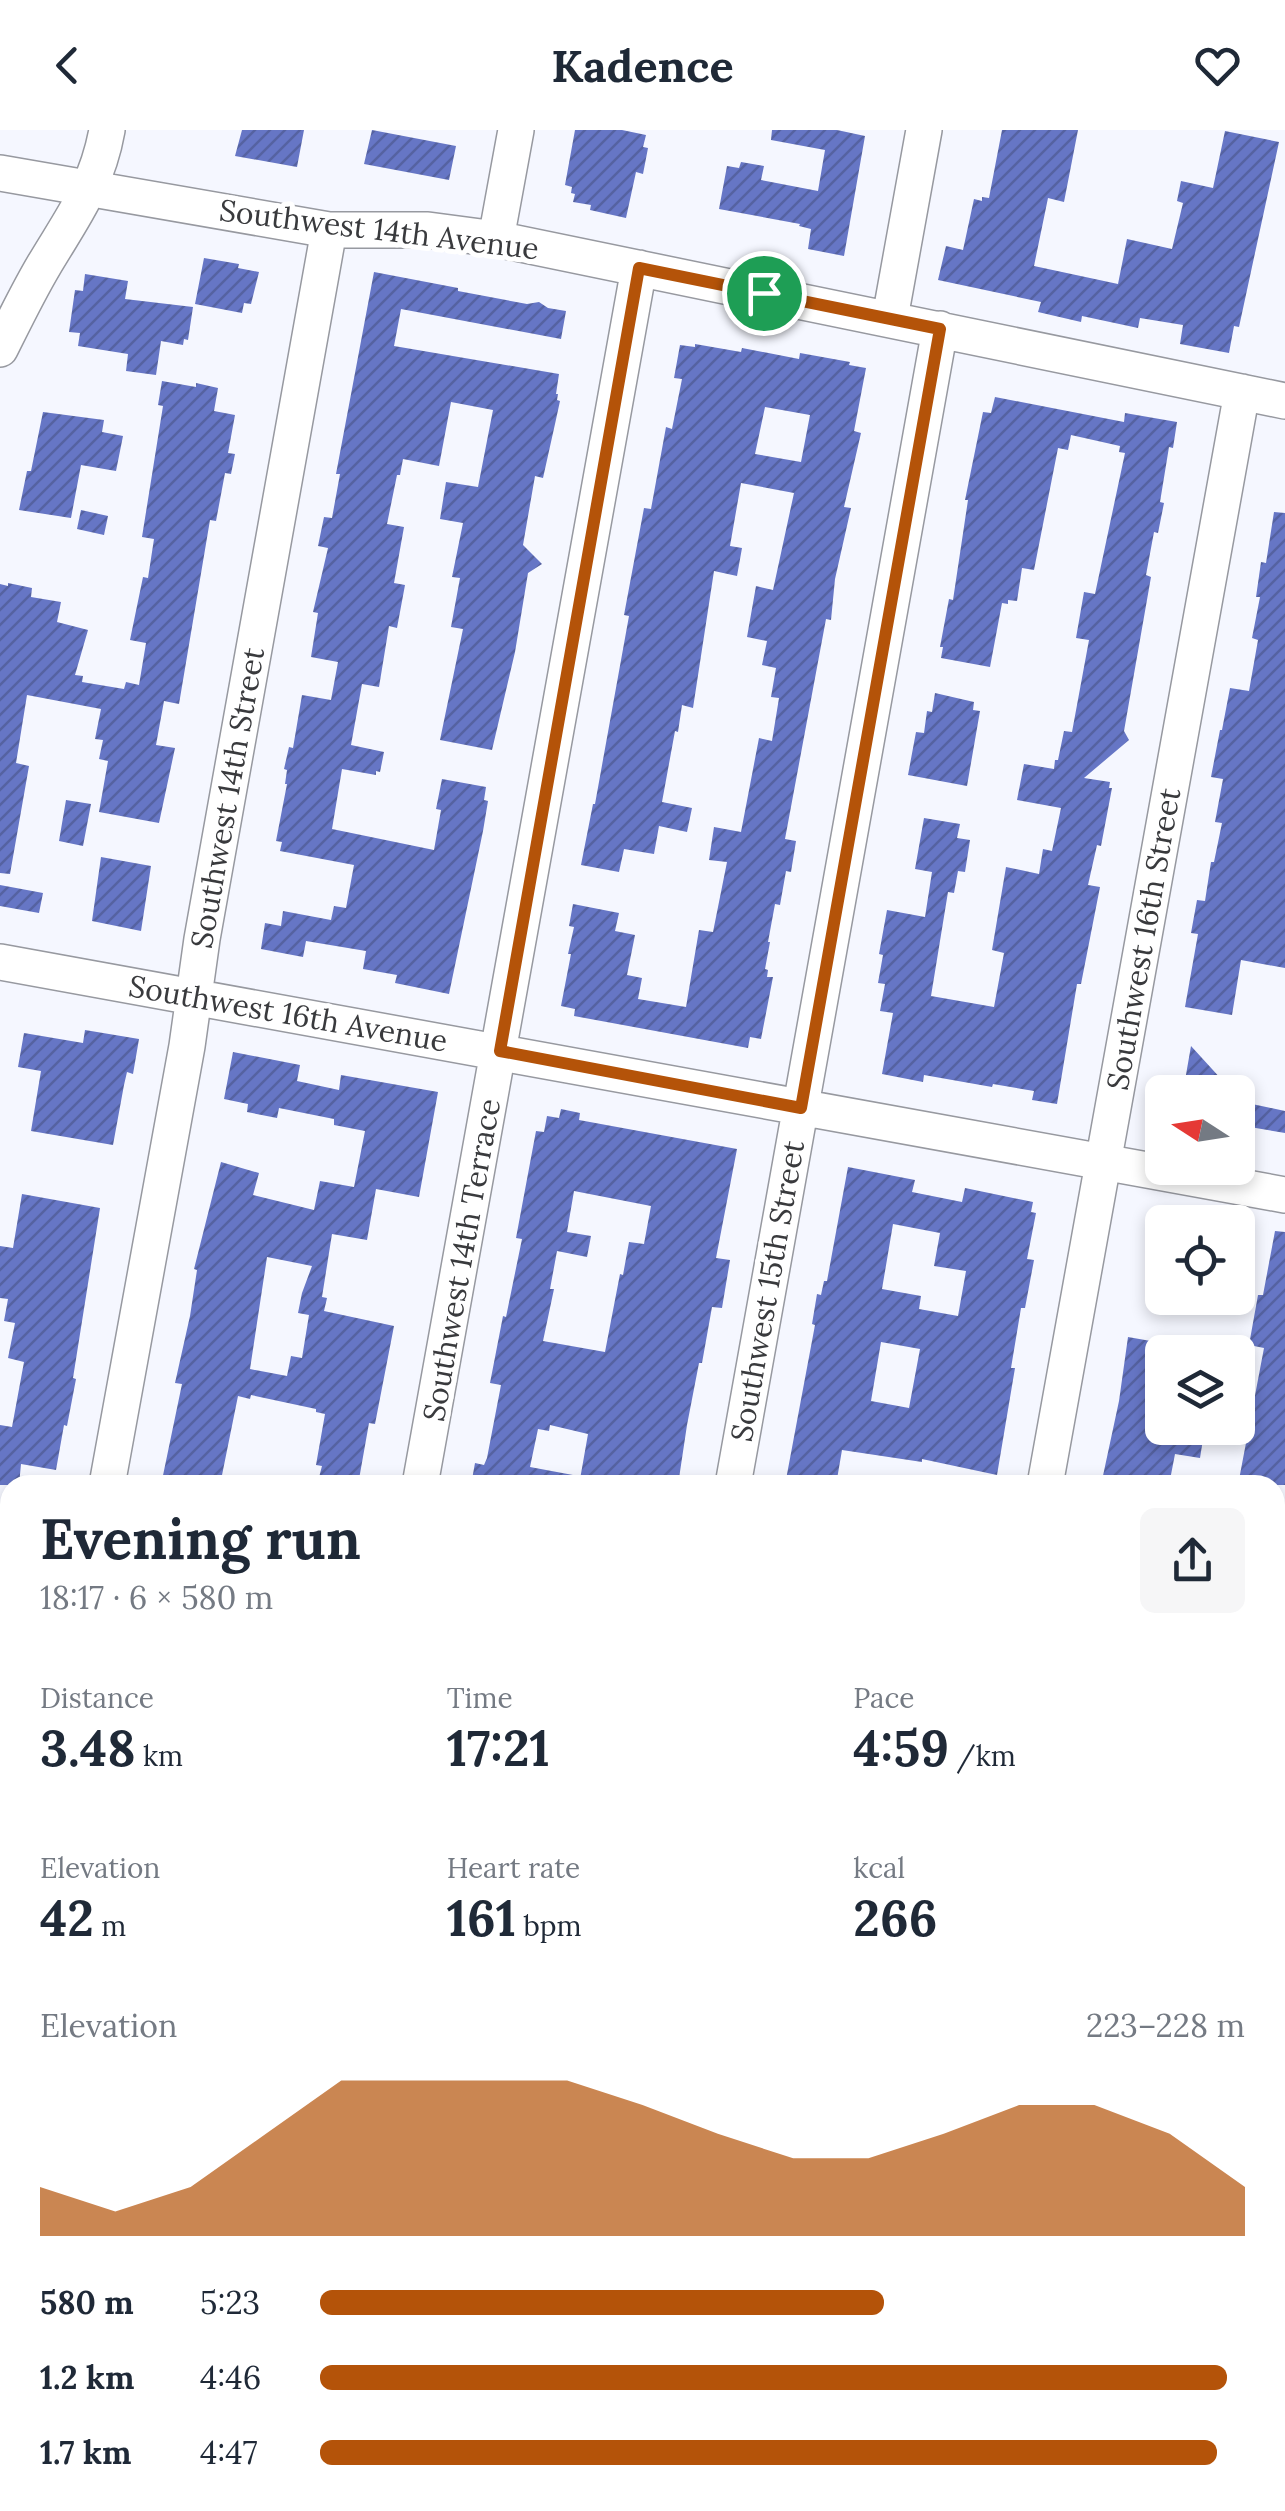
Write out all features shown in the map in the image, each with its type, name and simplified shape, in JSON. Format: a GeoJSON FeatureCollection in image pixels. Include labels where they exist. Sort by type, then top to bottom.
{"type":"FeatureCollection","features":[{"type":"Feature","properties":{"kind":"street"},"geometry":{"type":"LineString","coordinates":[[0,349],[90,188],[102,160],[107,130]]}},
{"type":"Feature","properties":{"kind":"street"},"geometry":{"type":"LineString","coordinates":[[496,239],[516,130]]}},
{"type":"Feature","properties":{"kind":"street"},"geometry":{"type":"LineString","coordinates":[[890,318],[924,130]]}},
{"type":"Feature","properties":{"kind":"street","name":"Southwest 14th Avenue"},"geometry":{"type":"LineString","coordinates":[[0,173],[329,230],[428,230],[496,239],[1285,401]]}},
{"type":"Feature","properties":{"kind":"street","name":"Southwest 14th Street"},"geometry":{"type":"LineString","coordinates":[[109,1475],[329,230]]}},
{"type":"Feature","properties":{"kind":"street","name":"Southwest 14th Terrace"},"geometry":{"type":"LineString","coordinates":[[422,1475],[639,268]]}},
{"type":"Feature","properties":{"kind":"street","name":"Southwest 15th Street"},"geometry":{"type":"LineString","coordinates":[[735,1475],[940,329]]}},
{"type":"Feature","properties":{"kind":"street","name":"Southwest 16th Street"},"geometry":{"type":"LineString","coordinates":[[1047,1475],[1242,392]]}},
{"type":"Feature","properties":{"kind":"street","name":"Southwest 16th Avenue"},"geometry":{"type":"LineString","coordinates":[[0,962],[1285,1195]]}},
{"type":"Feature","properties":{"kind":"building"},"geometry":{"type":"Polygon","coordinates":[[[242,130],[304,130],[297,167],[235,156],[242,130]]]}},
{"type":"Feature","properties":{"kind":"building"},"geometry":{"type":"Polygon","coordinates":[[[372,130],[456,146],[449,180],[364,164],[372,130]]]}},
{"type":"Feature","properties":{"kind":"building"},"geometry":{"type":"Polygon","coordinates":[[[575,130],[622,130],[646,135],[643,174],[636,172],[626,218],[573,202],[572,187],[565,185],[575,130]]]}},
{"type":"Feature","properties":{"kind":"building"},"geometry":{"type":"Polygon","coordinates":[[[772,130],[837,130],[865,136],[844,256],[808,249],[811,229],[800,224],[719,209],[727,166],[739,168],[741,162],[764,166],[761,180],[818,191],[825,150],[771,140],[772,130]]]}},
{"type":"Feature","properties":{"kind":"building"},"geometry":{"type":"Polygon","coordinates":[[[1002,130],[1078,130],[1064,202],[1048,198],[1034,266],[1118,284],[1127,239],[1172,249],[1183,203],[1177,201],[1181,181],[1213,188],[1225,131],[1279,142],[1239,327],[1234,326],[1229,353],[1180,344],[1183,325],[1140,318],[1138,328],[1082,316],[1081,322],[1038,312],[1041,302],[938,280],[946,246],[963,250],[974,199],[989,198],[1002,130]]]}},
{"type":"Feature","properties":{"kind":"building"},"geometry":{"type":"Polygon","coordinates":[[[204,258],[259,272],[251,304],[244,303],[242,313],[195,304],[204,258]]]}},
{"type":"Feature","properties":{"kind":"building"},"geometry":{"type":"Polygon","coordinates":[[[374,272],[527,304],[539,302],[566,311],[561,339],[401,309],[394,346],[559,374],[556,394],[560,401],[543,478],[535,476],[523,545],[542,564],[528,573],[515,652],[492,750],[440,740],[463,629],[451,627],[460,578],[452,577],[463,523],[440,519],[446,482],[478,487],[493,410],[451,402],[439,466],[403,459],[387,524],[404,527],[394,583],[405,585],[397,628],[389,626],[379,687],[362,684],[351,745],[384,752],[380,772],[376,771],[376,775],[342,769],[332,829],[434,850],[442,779],[486,787],[483,831],[449,994],[395,983],[397,975],[363,969],[366,951],[306,941],[303,957],[261,949],[265,923],[281,926],[283,911],[331,920],[334,906],[346,908],[354,865],[280,851],[282,842],[276,841],[287,784],[284,769],[289,747],[293,748],[302,695],[331,700],[338,662],[311,657],[318,613],[313,612],[328,548],[318,546],[324,517],[332,518],[340,474],[336,474],[374,272]]]}},
{"type":"Feature","properties":{"kind":"building"},"geometry":{"type":"Polygon","coordinates":[[[85,274],[128,281],[125,299],[193,307],[188,340],[184,339],[183,345],[161,341],[156,375],[126,371],[128,354],[78,346],[80,333],[69,332],[75,290],[83,291],[85,274]]]}},
{"type":"Feature","properties":{"kind":"building"},"geometry":{"type":"Polygon","coordinates":[[[680,345],[741,352],[742,348],[799,359],[800,353],[866,368],[854,431],[861,433],[844,507],[851,508],[785,839],[796,841],[791,872],[786,871],[780,905],[775,904],[768,942],[765,969],[767,977],[773,977],[761,1039],[750,1037],[748,1048],[574,1016],[575,1009],[561,1006],[571,954],[574,927],[569,926],[573,904],[619,913],[615,931],[635,935],[627,975],[642,978],[638,999],[686,1007],[699,930],[713,932],[727,862],[709,860],[714,827],[741,832],[759,738],[772,741],[779,698],[771,697],[776,668],[762,665],[767,641],[747,637],[756,586],[773,590],[794,493],[741,483],[730,546],[742,548],[737,576],[714,571],[693,708],[682,705],[662,802],[692,808],[687,832],[659,826],[654,854],[624,849],[619,872],[581,865],[629,616],[624,615],[644,508],[651,509],[666,427],[672,429],[682,379],[674,378],[680,345]],[[765,407],[755,454],[801,462],[810,415],[765,407]]]}},
{"type":"Feature","properties":{"kind":"building"},"geometry":{"type":"Polygon","coordinates":[[[162,381],[218,388],[214,411],[235,415],[228,453],[235,454],[231,474],[225,473],[216,521],[210,520],[179,704],[164,701],[156,745],[175,748],[159,823],[99,812],[108,761],[99,759],[103,740],[95,739],[101,709],[27,695],[16,763],[29,766],[10,874],[0,873],[0,584],[32,588],[31,597],[61,602],[57,622],[88,630],[75,675],[83,676],[82,682],[124,689],[126,682],[139,685],[146,643],[130,640],[143,577],[148,578],[154,539],[142,537],[163,406],[158,405],[162,381]]]}},
{"type":"Feature","properties":{"kind":"building"},"geometry":{"type":"Polygon","coordinates":[[[995,397],[1124,422],[1125,413],[1177,422],[1173,448],[1169,447],[1158,533],[1154,532],[1146,575],[1151,577],[1124,731],[1129,740],[1084,778],[1110,782],[1112,788],[1101,846],[1097,845],[1088,885],[1100,887],[1081,984],[1077,984],[1057,1104],[1032,1100],[1034,1091],[924,1075],[923,1082],[882,1074],[893,1013],[880,1011],[885,984],[878,983],[883,955],[879,954],[887,910],[925,917],[932,872],[915,869],[924,818],[960,824],[957,838],[970,840],[965,872],[958,871],[954,893],[948,892],[931,996],[994,1007],[1004,953],[992,950],[1006,867],[1039,874],[1043,849],[1052,851],[1061,808],[1017,800],[1024,764],[1054,769],[1064,731],[1072,732],[1089,640],[1076,638],[1084,592],[1095,594],[1125,453],[1119,452],[1120,446],[1071,435],[1068,450],[1058,448],[1034,570],[1022,568],[1017,601],[1002,603],[990,667],[941,658],[983,412],[991,413],[995,397]]]}},
{"type":"Feature","properties":{"kind":"building"},"geometry":{"type":"Polygon","coordinates":[[[43,412],[104,420],[102,432],[123,436],[116,471],[81,465],[71,518],[19,510],[43,412]]]}},
{"type":"Feature","properties":{"kind":"building"},"geometry":{"type":"Polygon","coordinates":[[[81,510],[108,516],[104,535],[77,529],[81,510]]]}},
{"type":"Feature","properties":{"kind":"building"},"geometry":{"type":"Polygon","coordinates":[[[1274,512],[1285,513],[1285,968],[1241,960],[1232,1015],[1185,1007],[1198,934],[1191,933],[1197,900],[1205,901],[1222,823],[1215,822],[1223,779],[1211,777],[1220,730],[1230,688],[1249,691],[1258,640],[1252,638],[1260,597],[1256,597],[1274,512]]]}},
{"type":"Feature","properties":{"kind":"building"},"geometry":{"type":"Polygon","coordinates":[[[935,693],[974,702],[973,710],[980,711],[967,786],[908,775],[916,732],[924,733],[935,693]]]}},
{"type":"Feature","properties":{"kind":"building"},"geometry":{"type":"Polygon","coordinates":[[[66,800],[91,804],[83,846],[59,841],[66,800]]]}},
{"type":"Feature","properties":{"kind":"building"},"geometry":{"type":"Polygon","coordinates":[[[101,857],[151,866],[141,931],[92,921],[101,857]]]}},
{"type":"Feature","properties":{"kind":"building"},"geometry":{"type":"Polygon","coordinates":[[[0,885],[43,893],[39,913],[0,906],[0,885]]]}},
{"type":"Feature","properties":{"kind":"building"},"geometry":{"type":"Polygon","coordinates":[[[85,1030],[139,1039],[133,1074],[127,1072],[113,1145],[31,1131],[41,1071],[18,1067],[24,1033],[83,1043],[85,1030]]]}},
{"type":"Feature","properties":{"kind":"building"},"geometry":{"type":"Polygon","coordinates":[[[1191,1046],[1217,1075],[1186,1075],[1191,1046]]]}},
{"type":"Feature","properties":{"kind":"building"},"geometry":{"type":"Polygon","coordinates":[[[233,1052],[300,1065],[297,1081],[339,1090],[341,1075],[438,1092],[419,1197],[376,1189],[367,1240],[332,1234],[322,1297],[327,1298],[324,1311],[394,1326],[375,1424],[369,1423],[360,1475],[320,1475],[322,1466],[316,1465],[325,1414],[251,1395],[250,1399],[238,1396],[222,1475],[163,1475],[182,1384],[175,1383],[190,1316],[197,1270],[194,1269],[221,1162],[259,1173],[253,1195],[314,1210],[320,1181],[354,1187],[365,1131],[334,1125],[334,1119],[279,1108],[277,1118],[247,1112],[248,1104],[224,1099],[233,1052]],[[267,1257],[250,1369],[287,1376],[291,1356],[302,1358],[309,1315],[298,1313],[312,1266],[267,1257]]]}},
{"type":"Feature","properties":{"kind":"building"},"geometry":{"type":"Polygon","coordinates":[[[1255,1105],[1285,1111],[1285,1133],[1255,1128],[1255,1105]]]}},
{"type":"Feature","properties":{"kind":"building"},"geometry":{"type":"Polygon","coordinates":[[[561,1109],[580,1113],[579,1120],[737,1149],[716,1258],[730,1260],[722,1308],[712,1307],[680,1475],[581,1475],[588,1434],[550,1425],[549,1431],[538,1429],[530,1467],[573,1475],[473,1475],[475,1463],[484,1465],[487,1458],[501,1385],[490,1383],[522,1239],[516,1238],[536,1131],[544,1132],[547,1116],[559,1118],[561,1109]],[[574,1191],[567,1232],[591,1236],[587,1257],[557,1251],[543,1341],[605,1352],[629,1242],[644,1244],[651,1206],[574,1191]]]}},
{"type":"Feature","properties":{"kind":"building"},"geometry":{"type":"Polygon","coordinates":[[[848,1167],[915,1180],[912,1192],[962,1202],[965,1188],[1033,1202],[1031,1212],[1036,1213],[1027,1259],[1034,1260],[1025,1308],[1021,1308],[997,1475],[922,1459],[842,1450],[838,1475],[787,1475],[815,1325],[812,1324],[817,1294],[821,1295],[848,1167]],[[893,1224],[882,1289],[921,1296],[919,1309],[958,1316],[966,1271],[934,1266],[940,1233],[893,1224]],[[881,1342],[871,1401],[909,1408],[920,1349],[881,1342]]]}},
{"type":"Feature","properties":{"kind":"building"},"geometry":{"type":"Polygon","coordinates":[[[22,1194],[100,1208],[73,1378],[76,1379],[56,1470],[21,1464],[20,1475],[0,1475],[0,1425],[12,1427],[24,1362],[8,1358],[15,1323],[4,1321],[8,1299],[0,1298],[0,1246],[13,1248],[22,1194]]]}},
{"type":"Feature","properties":{"kind":"building"},"geometry":{"type":"Polygon","coordinates":[[[1275,1231],[1285,1232],[1285,1475],[1240,1475],[1246,1445],[1255,1445],[1255,1395],[1264,1348],[1255,1346],[1255,1335],[1251,1335],[1258,1295],[1263,1295],[1275,1231]]]}},
{"type":"Feature","properties":{"kind":"building"},"geometry":{"type":"Polygon","coordinates":[[[1128,1337],[1145,1340],[1145,1445],[1202,1445],[1200,1458],[1175,1454],[1171,1475],[1103,1475],[1128,1337]]]}},
{"type":"Feature","properties":{"kind":"route"},"geometry":{"type":"LineString","coordinates":[[639,268],[764,293],[940,329],[801,1108],[500,1051],[639,268]]}}]}
